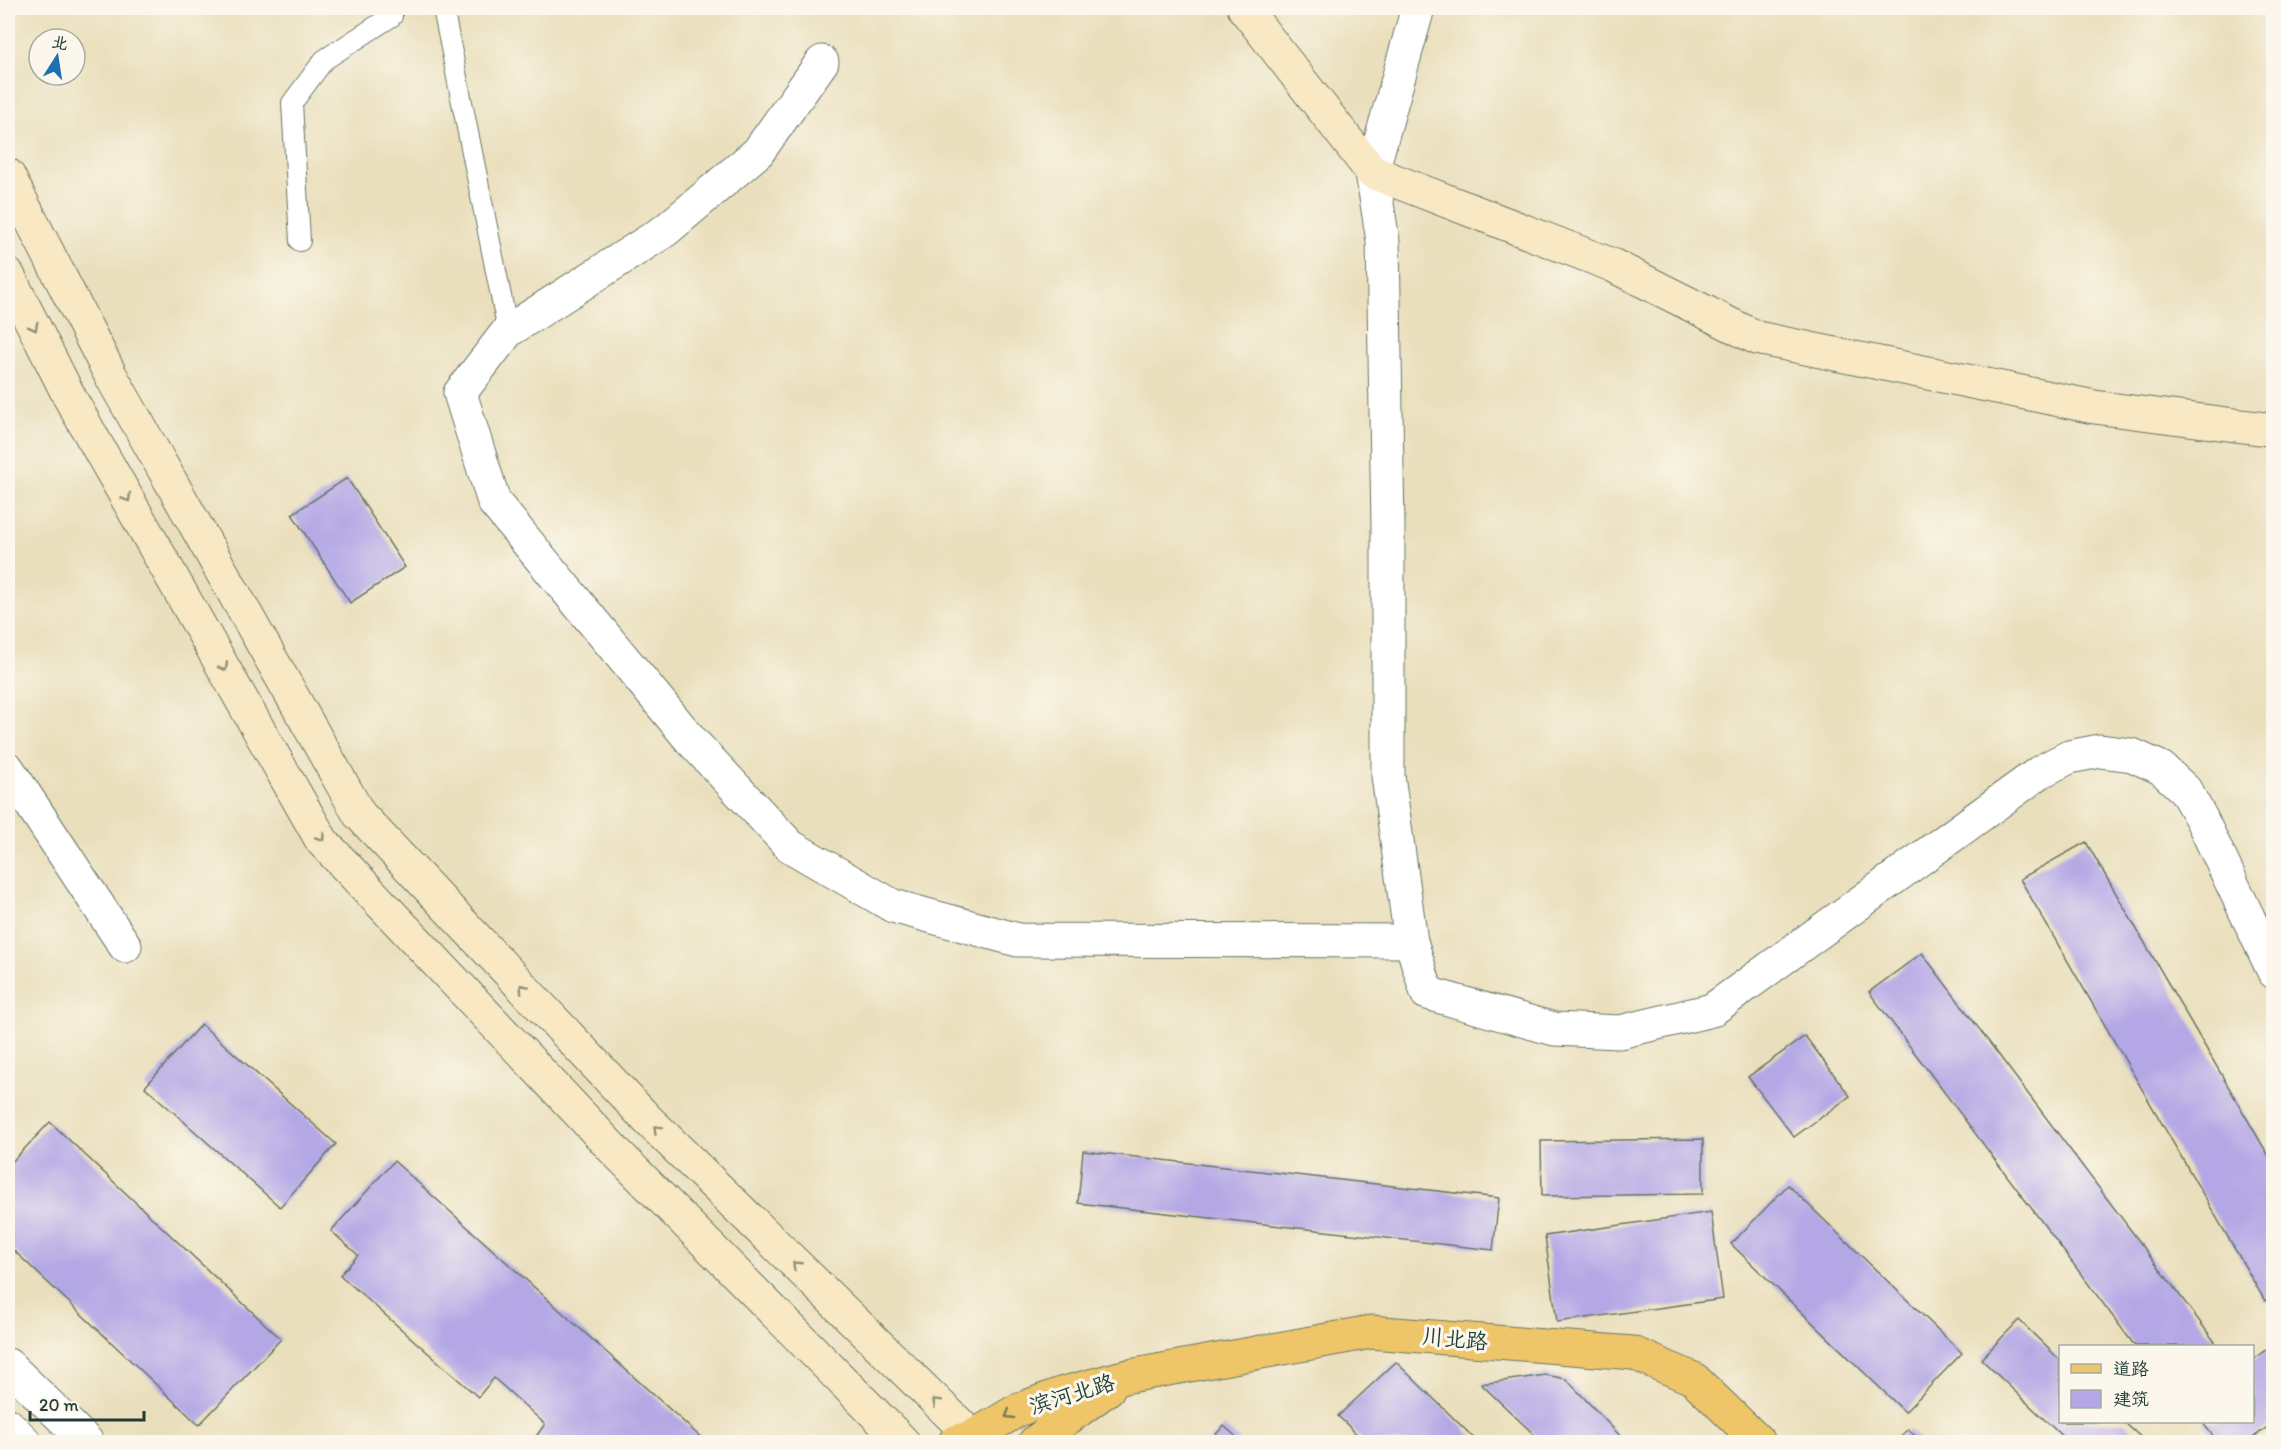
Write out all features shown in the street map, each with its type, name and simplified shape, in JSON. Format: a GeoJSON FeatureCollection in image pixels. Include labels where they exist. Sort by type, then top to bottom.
{"type":"FeatureCollection","features":[{"type":"Feature","properties":{"kind":"main road"},"geometry":{"type":"LineString","coordinates":[[1244,8],[1372,172],[1612,265],[1757,338],[2094,407],[2274,430]]}},
{"type":"Feature","properties":{"kind":"main road"},"geometry":{"type":"LineString","coordinates":[[8,175],[111,376],[358,814],[647,1119],[969,1441]]}},
{"type":"Feature","properties":{"kind":"main road"},"geometry":{"type":"LineString","coordinates":[[8,275],[70,398],[322,841],[614,1150],[903,1443]]}},
{"type":"Feature","properties":{"kind":"main road","name":"川北路"},"geometry":{"type":"LineString","coordinates":[[1124,1377],[1371,1332],[1633,1353],[1694,1379],[1759,1443]]}},
{"type":"Feature","properties":{"kind":"main road","name":"滨河北路"},"geometry":{"type":"LineString","coordinates":[[969,1441],[1018,1410],[1061,1394],[1124,1377]]}},
{"type":"Feature","properties":{"kind":"main road","name":"滨河北路"},"geometry":{"type":"LineString","coordinates":[[1035,1443],[1124,1377]]}},
{"type":"Feature","properties":{"kind":"street"},"geometry":{"type":"LineString","coordinates":[[1418,8],[1372,172],[1383,241],[1388,527],[1388,776],[1411,940],[1427,993],[1554,1029],[1620,1032],[1712,1010],[2040,772],[2069,757],[2100,751],[2132,755],[2161,768],[2185,790],[2201,818],[2274,972]]}},
{"type":"Feature","properties":{"kind":"street"},"geometry":{"type":"LineString","coordinates":[[822,62],[758,152],[666,230],[508,331],[460,393],[494,502],[690,739],[790,846],[893,906],[1018,940],[1411,940]]}},
{"type":"Feature","properties":{"kind":"street"},"geometry":{"type":"LineString","coordinates":[[8,769],[124,946]]}},
{"type":"Feature","properties":{"kind":"street"},"geometry":{"type":"LineString","coordinates":[[8,1365],[87,1443]]}},
{"type":"Feature","properties":{"kind":"street"},"geometry":{"type":"LineString","coordinates":[[8,1425],[25,1443]]}},
{"type":"Feature","properties":{"kind":"lane"},"geometry":{"type":"LineString","coordinates":[[300,240],[292,103],[324,60],[392,16],[392,8]]}},
{"type":"Feature","properties":{"kind":"lane"},"geometry":{"type":"LineString","coordinates":[[443,8],[508,331]]}},
{"type":"Feature","properties":{"kind":"building"},"geometry":{"type":"Polygon","coordinates":[[[347,478],[405,567],[350,603],[292,514],[347,478]]]}},
{"type":"Feature","properties":{"kind":"building"},"geometry":{"type":"Polygon","coordinates":[[[2086,842],[2274,1165],[2274,1296],[2265,1301],[2020,879],[2086,842]]]}},
{"type":"Feature","properties":{"kind":"building"},"geometry":{"type":"Polygon","coordinates":[[[1922,953],[2217,1345],[2134,1345],[1869,992],[1922,953]]]}},
{"type":"Feature","properties":{"kind":"building"},"geometry":{"type":"Polygon","coordinates":[[[201,1024],[336,1144],[280,1207],[145,1087],[201,1024]]]}},
{"type":"Feature","properties":{"kind":"building"},"geometry":{"type":"Polygon","coordinates":[[[1805,1036],[1850,1096],[1794,1137],[1748,1077],[1805,1036]]]}},
{"type":"Feature","properties":{"kind":"building"},"geometry":{"type":"Polygon","coordinates":[[[50,1122],[281,1339],[199,1425],[8,1245],[8,1166],[50,1122]]]}},
{"type":"Feature","properties":{"kind":"building"},"geometry":{"type":"Polygon","coordinates":[[[1703,1139],[1703,1194],[1542,1196],[1541,1141],[1703,1139]]]}},
{"type":"Feature","properties":{"kind":"building"},"geometry":{"type":"Polygon","coordinates":[[[1083,1151],[1499,1198],[1493,1250],[1078,1203],[1083,1151]]]}},
{"type":"Feature","properties":{"kind":"building"},"geometry":{"type":"Polygon","coordinates":[[[394,1161],[706,1442],[532,1442],[545,1424],[494,1378],[478,1397],[340,1275],[358,1255],[331,1231],[394,1161]]]}},
{"type":"Feature","properties":{"kind":"building"},"geometry":{"type":"Polygon","coordinates":[[[1788,1185],[1962,1353],[1905,1412],[1731,1244],[1788,1185]]]}},
{"type":"Feature","properties":{"kind":"building"},"geometry":{"type":"Polygon","coordinates":[[[1711,1212],[1723,1299],[1557,1322],[1545,1236],[1711,1212]]]}},
{"type":"Feature","properties":{"kind":"building"},"geometry":{"type":"Polygon","coordinates":[[[2019,1320],[2059,1359],[2059,1423],[2125,1423],[2146,1442],[2068,1442],[1981,1359],[2019,1320]]]}},
{"type":"Feature","properties":{"kind":"building"},"geometry":{"type":"Polygon","coordinates":[[[2274,1344],[2274,1422],[2247,1442],[2218,1442],[2203,1423],[2254,1423],[2254,1359],[2274,1344]]]}},
{"type":"Feature","properties":{"kind":"building"},"geometry":{"type":"Polygon","coordinates":[[[1396,1362],[1478,1442],[1365,1442],[1338,1416],[1396,1362]]]}},
{"type":"Feature","properties":{"kind":"building"},"geometry":{"type":"Polygon","coordinates":[[[1546,1375],[1566,1379],[1626,1442],[1542,1442],[1481,1384],[1546,1375]]]}},
{"type":"Feature","properties":{"kind":"building"},"geometry":{"type":"Polygon","coordinates":[[[1224,1426],[1242,1442],[1208,1442],[1224,1426]]]}},
{"type":"Feature","properties":{"kind":"building"},"geometry":{"type":"Polygon","coordinates":[[[1908,1429],[1921,1442],[1895,1442],[1908,1429]]]}}]}
